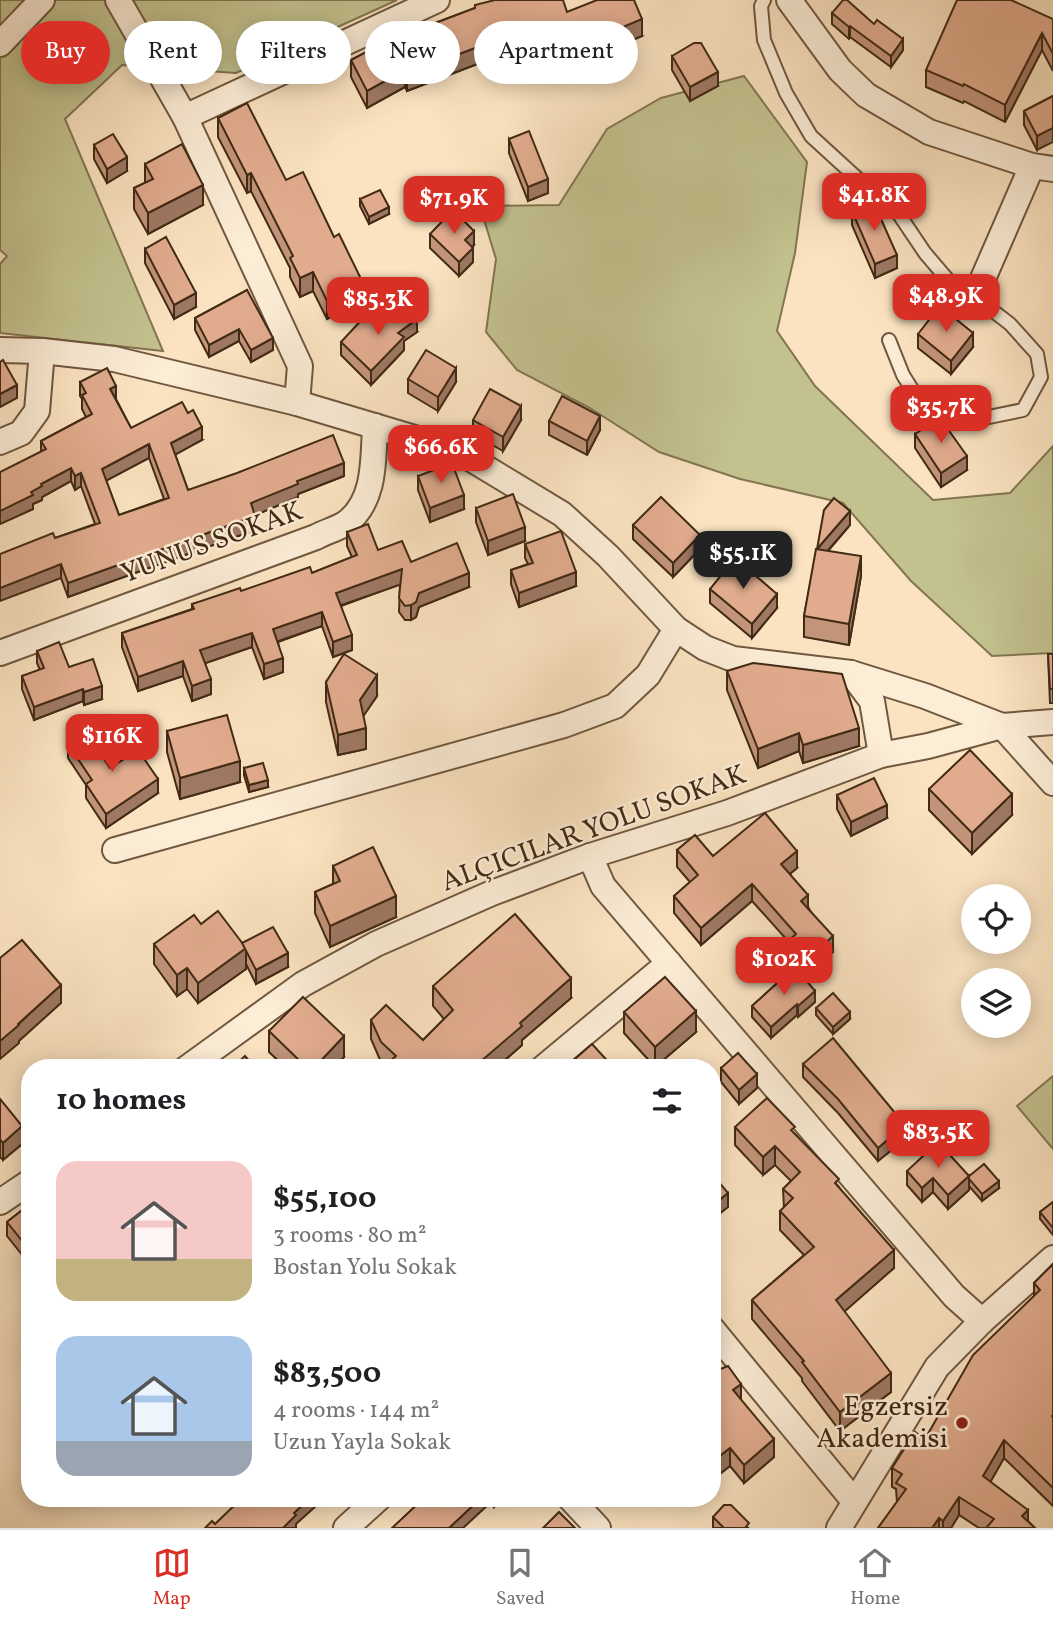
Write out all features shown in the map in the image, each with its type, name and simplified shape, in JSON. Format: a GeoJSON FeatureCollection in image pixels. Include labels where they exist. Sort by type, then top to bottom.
{"type":"FeatureCollection","features":[{"type":"Feature","properties":{"kind":"street"},"geometry":{"type":"LineString","coordinates":[[0,44],[42,0]]}},
{"type":"Feature","properties":{"kind":"street"},"geometry":{"type":"LineString","coordinates":[[118,0],[185,117],[300,366],[297,403]]}},
{"type":"Feature","properties":{"kind":"street"},"geometry":{"type":"LineString","coordinates":[[185,117],[436,0]]}},
{"type":"Feature","properties":{"kind":"street"},"geometry":{"type":"LineString","coordinates":[[789,0],[839,70],[866,96],[929,132],[1043,168],[975,297]]}},
{"type":"Feature","properties":{"kind":"street"},"geometry":{"type":"LineString","coordinates":[[0,350],[42,351],[114,359],[297,403],[458,452],[562,514],[608,556],[676,629],[705,648],[733,659],[851,673],[925,696],[1002,726],[1053,783]]}},
{"type":"Feature","properties":{"kind":"street"},"geometry":{"type":"LineString","coordinates":[[0,442],[21,433],[37,411],[42,351]]}},
{"type":"Feature","properties":{"kind":"street","name":"YUNUS SOKAK"},"geometry":{"type":"LineString","coordinates":[[0,653],[316,537],[346,522],[363,504],[372,480],[375,426]]}},
{"type":"Feature","properties":{"kind":"street"},"geometry":{"type":"LineString","coordinates":[[115,850],[564,725],[615,706],[648,675],[676,629]]}},
{"type":"Feature","properties":{"kind":"street"},"geometry":{"type":"LineString","coordinates":[[851,673],[872,702],[881,755]]}},
{"type":"Feature","properties":{"kind":"street"},"geometry":{"type":"LineString","coordinates":[[199,1059],[303,984],[376,944],[492,893],[590,856],[727,813],[881,755],[928,746],[1002,726],[1053,722]]}},
{"type":"Feature","properties":{"kind":"street"},"geometry":{"type":"LineString","coordinates":[[590,856],[603,886],[954,1296],[982,1321]]}},
{"type":"Feature","properties":{"kind":"street"},"geometry":{"type":"LineString","coordinates":[[554,1059],[669,963]]}},
{"type":"Feature","properties":{"kind":"street"},"geometry":{"type":"LineString","coordinates":[[0,1202],[21,1188]]}},
{"type":"Feature","properties":{"kind":"street"},"geometry":{"type":"LineString","coordinates":[[839,1528],[936,1367],[982,1321],[1053,1258]]}},
{"type":"Feature","properties":{"kind":"street"},"geometry":{"type":"LineString","coordinates":[[721,1340],[854,1501]]}},
{"type":"Feature","properties":{"kind":"street"},"geometry":{"type":"LineString","coordinates":[[346,1528],[369,1507]]}},
{"type":"Feature","properties":{"kind":"street"},"geometry":{"type":"LineString","coordinates":[[578,1507],[598,1528]]}},
{"type":"Feature","properties":{"kind":"lane"},"geometry":{"type":"LineString","coordinates":[[764,0],[761,6],[764,40],[786,93],[811,136],[858,179],[890,201],[925,253],[948,280],[1010,324],[1037,354],[1041,377],[1023,410],[974,420],[926,412],[903,375],[889,340]]}},
{"type":"Feature","properties":{"kind":"shaded area"},"geometry":{"type":"Polygon","coordinates":[[[0,0],[397,0],[351,21],[236,21],[236,73],[222,72],[222,21],[124,21],[124,65],[110,76],[110,21],[21,21],[21,84],[102,84],[65,119],[163,351],[0,333],[0,264],[7,256],[0,250],[0,0]]]}},
{"type":"Feature","properties":{"kind":"shaded area"},"geometry":{"type":"Polygon","coordinates":[[[744,76],[807,162],[795,253],[777,331],[815,386],[933,500],[1010,493],[1053,446],[1053,653],[992,656],[911,581],[843,503],[740,479],[659,452],[590,408],[517,370],[486,332],[496,259],[480,206],[559,205],[607,129],[661,98],[744,76]]]}},
{"type":"Feature","properties":{"kind":"shaded area"},"geometry":{"type":"Polygon","coordinates":[[[1053,1076],[1053,1149],[1017,1106],[1053,1076]]]}},
{"type":"Feature","properties":{"kind":"building"},"geometry":{"type":"Polygon","coordinates":[[[495,0],[563,0],[567,12],[597,0],[634,0],[642,19],[474,21],[474,48],[460,54],[460,21],[441,21],[475,8],[475,5],[495,0]]]}},
{"type":"Feature","properties":{"kind":"building"},"geometry":{"type":"Polygon","coordinates":[[[843,0],[847,0],[874,24],[877,20],[903,39],[891,56],[832,13],[843,0]]]}},
{"type":"Feature","properties":{"kind":"building"},"geometry":{"type":"Polygon","coordinates":[[[957,0],[1011,0],[1053,19],[1053,54],[1042,33],[1005,105],[964,84],[963,86],[926,70],[957,0]]]}},
{"type":"Feature","properties":{"kind":"building"},"geometry":{"type":"Polygon","coordinates":[[[694,43],[701,43],[718,72],[690,87],[672,56],[694,43]]]}},
{"type":"Feature","properties":{"kind":"building"},"geometry":{"type":"Polygon","coordinates":[[[365,53],[365,84],[380,84],[367,91],[351,60],[365,53]]]}},
{"type":"Feature","properties":{"kind":"building"},"geometry":{"type":"Polygon","coordinates":[[[1053,96],[1053,128],[1037,136],[1024,111],[1053,96]]]}},
{"type":"Feature","properties":{"kind":"building"},"geometry":{"type":"Polygon","coordinates":[[[247,103],[286,180],[303,172],[334,237],[339,234],[363,283],[327,301],[313,272],[300,278],[290,258],[293,256],[251,173],[247,175],[218,118],[247,103]]]}},
{"type":"Feature","properties":{"kind":"building"},"geometry":{"type":"Polygon","coordinates":[[[529,131],[548,179],[528,187],[509,139],[529,131]]]}},
{"type":"Feature","properties":{"kind":"building"},"geometry":{"type":"Polygon","coordinates":[[[113,134],[127,157],[107,169],[94,145],[113,134]]]}},
{"type":"Feature","properties":{"kind":"building"},"geometry":{"type":"Polygon","coordinates":[[[182,144],[203,185],[148,213],[134,188],[153,179],[145,164],[182,144]]]}},
{"type":"Feature","properties":{"kind":"building"},"geometry":{"type":"Polygon","coordinates":[[[380,190],[389,207],[369,217],[360,199],[380,190]]]}},
{"type":"Feature","properties":{"kind":"building"},"geometry":{"type":"Polygon","coordinates":[[[873,201],[897,255],[875,264],[852,211],[873,201]]]}},
{"type":"Feature","properties":{"kind":"building"},"geometry":{"type":"Polygon","coordinates":[[[453,210],[474,231],[465,240],[473,248],[459,262],[430,234],[453,210]]]}},
{"type":"Feature","properties":{"kind":"building"},"geometry":{"type":"Polygon","coordinates":[[[166,237],[196,293],[174,305],[145,249],[166,237]]]}},
{"type":"Feature","properties":{"kind":"building"},"geometry":{"type":"Polygon","coordinates":[[[247,290],[273,338],[251,350],[239,329],[209,345],[195,318],[247,290]]]}},
{"type":"Feature","properties":{"kind":"building"},"geometry":{"type":"Polygon","coordinates":[[[406,305],[417,319],[398,333],[404,337],[371,371],[341,342],[367,314],[379,325],[406,305]]]}},
{"type":"Feature","properties":{"kind":"building"},"geometry":{"type":"Polygon","coordinates":[[[940,306],[973,333],[951,361],[918,334],[940,306]]]}},
{"type":"Feature","properties":{"kind":"building"},"geometry":{"type":"Polygon","coordinates":[[[426,350],[456,368],[438,397],[408,379],[426,350]]]}},
{"type":"Feature","properties":{"kind":"building"},"geometry":{"type":"Polygon","coordinates":[[[3,360],[17,385],[0,394],[0,362],[3,360]]]}},
{"type":"Feature","properties":{"kind":"building"},"geometry":{"type":"Polygon","coordinates":[[[107,368],[116,386],[110,389],[131,428],[182,402],[188,413],[193,410],[202,427],[171,443],[188,490],[333,435],[344,463],[251,503],[255,516],[68,583],[61,564],[0,588],[0,554],[53,533],[55,538],[100,523],[81,473],[75,476],[71,468],[41,484],[42,486],[31,492],[33,495],[0,511],[0,472],[46,449],[41,441],[92,414],[82,395],[86,393],[80,382],[107,368]],[[149,444],[102,469],[119,515],[169,498],[149,444]]]}},
{"type":"Feature","properties":{"kind":"building"},"geometry":{"type":"Polygon","coordinates":[[[490,389],[521,406],[503,437],[473,420],[490,389]]]}},
{"type":"Feature","properties":{"kind":"building"},"geometry":{"type":"Polygon","coordinates":[[[562,396],[600,416],[587,441],[549,421],[562,396]]]}},
{"type":"Feature","properties":{"kind":"building"},"geometry":{"type":"Polygon","coordinates":[[[940,418],[967,456],[941,473],[915,434],[940,418]]]}},
{"type":"Feature","properties":{"kind":"building"},"geometry":{"type":"Polygon","coordinates":[[[452,463],[464,495],[430,508],[418,476],[452,463]]]}},
{"type":"Feature","properties":{"kind":"building"},"geometry":{"type":"Polygon","coordinates":[[[513,494],[525,527],[488,541],[476,508],[513,494]]]}},
{"type":"Feature","properties":{"kind":"building"},"geometry":{"type":"Polygon","coordinates":[[[661,497],[700,535],[673,563],[633,525],[661,497]]]}},
{"type":"Feature","properties":{"kind":"building"},"geometry":{"type":"Polygon","coordinates":[[[834,498],[850,511],[817,549],[824,510],[834,498]]]}},
{"type":"Feature","properties":{"kind":"building"},"geometry":{"type":"Polygon","coordinates":[[[368,524],[378,550],[402,541],[411,562],[457,543],[469,573],[419,593],[416,602],[405,606],[399,598],[402,569],[336,593],[352,635],[333,642],[322,612],[273,629],[283,658],[264,664],[252,633],[200,650],[211,679],[192,686],[183,661],[138,677],[122,633],[194,609],[192,604],[240,588],[241,591],[310,567],[312,573],[357,555],[347,532],[368,524]]]}},
{"type":"Feature","properties":{"kind":"building"},"geometry":{"type":"Polygon","coordinates":[[[561,531],[576,572],[519,593],[511,570],[533,563],[525,544],[561,531]]]}},
{"type":"Feature","properties":{"kind":"building"},"geometry":{"type":"Polygon","coordinates":[[[816,549],[861,556],[849,624],[804,616],[816,549]]]}},
{"type":"Feature","properties":{"kind":"building"},"geometry":{"type":"Polygon","coordinates":[[[735,558],[777,594],[752,624],[710,589],[735,558]]]}},
{"type":"Feature","properties":{"kind":"building"},"geometry":{"type":"Polygon","coordinates":[[[59,642],[69,667],[93,659],[102,686],[84,692],[83,689],[34,707],[22,676],[44,668],[37,651],[59,642]]]}},
{"type":"Feature","properties":{"kind":"building"},"geometry":{"type":"Polygon","coordinates":[[[344,654],[377,675],[360,700],[366,728],[338,735],[326,682],[344,654]]]}},
{"type":"Feature","properties":{"kind":"building"},"geometry":{"type":"Polygon","coordinates":[[[1048,654],[1053,654],[1053,689],[1050,689],[1048,654]]]}},
{"type":"Feature","properties":{"kind":"building"},"geometry":{"type":"Polygon","coordinates":[[[753,663],[842,674],[859,728],[803,745],[799,733],[758,749],[727,671],[753,663]]]}},
{"type":"Feature","properties":{"kind":"building"},"geometry":{"type":"Polygon","coordinates":[[[227,715],[240,761],[180,778],[167,731],[227,715]]]}},
{"type":"Feature","properties":{"kind":"building"},"geometry":{"type":"Polygon","coordinates":[[[86,732],[110,768],[138,750],[158,779],[106,814],[86,784],[92,780],[68,744],[86,732]]]}},
{"type":"Feature","properties":{"kind":"building"},"geometry":{"type":"Polygon","coordinates":[[[970,750],[1012,794],[972,833],[929,789],[970,750]]]}},
{"type":"Feature","properties":{"kind":"building"},"geometry":{"type":"Polygon","coordinates":[[[263,763],[268,780],[249,785],[244,768],[263,763]]]}},
{"type":"Feature","properties":{"kind":"building"},"geometry":{"type":"Polygon","coordinates":[[[874,778],[887,805],[851,822],[837,795],[874,778]]]}},
{"type":"Feature","properties":{"kind":"building"},"geometry":{"type":"Polygon","coordinates":[[[765,813],[797,851],[781,864],[808,895],[801,901],[833,936],[805,961],[787,942],[796,934],[752,884],[701,928],[674,896],[698,875],[677,850],[695,835],[713,856],[765,813]]]}},
{"type":"Feature","properties":{"kind":"building"},"geometry":{"type":"Polygon","coordinates":[[[373,847],[396,896],[330,926],[315,892],[340,881],[333,866],[373,847]]]}},
{"type":"Feature","properties":{"kind":"building"},"geometry":{"type":"Polygon","coordinates":[[[218,911],[246,948],[198,983],[187,968],[177,975],[154,944],[194,915],[201,924],[218,911]]]}},
{"type":"Feature","properties":{"kind":"building"},"geometry":{"type":"Polygon","coordinates":[[[515,914],[571,978],[484,1059],[392,1059],[396,1056],[381,1042],[371,1020],[386,1005],[423,1040],[453,1010],[433,986],[515,914]]]}},
{"type":"Feature","properties":{"kind":"building"},"geometry":{"type":"Polygon","coordinates":[[[273,927],[288,953],[256,970],[242,943],[273,927]]]}},
{"type":"Feature","properties":{"kind":"building"},"geometry":{"type":"Polygon","coordinates":[[[22,940],[61,985],[0,1041],[0,958],[22,940]]]}},
{"type":"Feature","properties":{"kind":"building"},"geometry":{"type":"Polygon","coordinates":[[[795,967],[815,991],[771,1027],[752,1006],[795,967]]]}},
{"type":"Feature","properties":{"kind":"building"},"geometry":{"type":"Polygon","coordinates":[[[665,977],[696,1011],[655,1047],[624,1012],[665,977]]]}},
{"type":"Feature","properties":{"kind":"building"},"geometry":{"type":"Polygon","coordinates":[[[833,993],[850,1012],[833,1027],[816,1008],[833,993]]]}},
{"type":"Feature","properties":{"kind":"building"},"geometry":{"type":"Polygon","coordinates":[[[303,997],[344,1036],[322,1059],[298,1059],[269,1031],[303,997]]]}},
{"type":"Feature","properties":{"kind":"building"},"geometry":{"type":"Polygon","coordinates":[[[833,1038],[905,1125],[878,1148],[838,1099],[803,1064],[833,1038]]]}},
{"type":"Feature","properties":{"kind":"building"},"geometry":{"type":"Polygon","coordinates":[[[592,1044],[606,1059],[575,1059],[592,1044]]]}},
{"type":"Feature","properties":{"kind":"building"},"geometry":{"type":"Polygon","coordinates":[[[738,1053],[757,1074],[739,1090],[721,1068],[738,1053]]]}},
{"type":"Feature","properties":{"kind":"building"},"geometry":{"type":"Polygon","coordinates":[[[767,1098],[795,1127],[791,1130],[839,1179],[835,1183],[894,1250],[836,1300],[891,1373],[840,1412],[802,1362],[804,1361],[752,1300],[814,1247],[780,1211],[793,1198],[783,1189],[800,1172],[775,1146],[763,1157],[735,1127],[767,1098]]]}},
{"type":"Feature","properties":{"kind":"building"},"geometry":{"type":"Polygon","coordinates":[[[0,1099],[21,1127],[3,1143],[0,1139],[0,1099]]]}},
{"type":"Feature","properties":{"kind":"building"},"geometry":{"type":"Polygon","coordinates":[[[938,1142],[969,1176],[948,1195],[933,1178],[922,1188],[907,1171],[938,1142]]]}},
{"type":"Feature","properties":{"kind":"building"},"geometry":{"type":"Polygon","coordinates":[[[984,1164],[999,1181],[982,1194],[969,1176],[984,1164]]]}},
{"type":"Feature","properties":{"kind":"building"},"geometry":{"type":"Polygon","coordinates":[[[721,1185],[728,1193],[721,1199],[721,1185]]]}},
{"type":"Feature","properties":{"kind":"building"},"geometry":{"type":"Polygon","coordinates":[[[1053,1202],[1053,1228],[1040,1212],[1053,1202]]]}},
{"type":"Feature","properties":{"kind":"building"},"geometry":{"type":"Polygon","coordinates":[[[21,1211],[21,1240],[7,1222],[21,1211]]]}},
{"type":"Feature","properties":{"kind":"building"},"geometry":{"type":"Polygon","coordinates":[[[1053,1264],[1053,1488],[1004,1440],[983,1476],[1028,1510],[1022,1516],[1035,1528],[986,1528],[994,1519],[959,1497],[943,1521],[939,1518],[932,1528],[878,1528],[906,1489],[896,1483],[902,1474],[892,1468],[915,1432],[925,1439],[973,1355],[1040,1290],[1034,1283],[1053,1264]]]}},
{"type":"Feature","properties":{"kind":"building"},"geometry":{"type":"Polygon","coordinates":[[[728,1366],[741,1384],[733,1390],[774,1439],[744,1465],[730,1448],[721,1455],[721,1369],[728,1366]]]}},
{"type":"Feature","properties":{"kind":"building"},"geometry":{"type":"Polygon","coordinates":[[[724,1505],[731,1505],[749,1523],[745,1528],[724,1528],[713,1517],[724,1505]]]}},
{"type":"Feature","properties":{"kind":"building"},"geometry":{"type":"Polygon","coordinates":[[[233,1507],[300,1507],[283,1528],[205,1528],[212,1521],[215,1524],[233,1507]]]}},
{"type":"Feature","properties":{"kind":"building"},"geometry":{"type":"Polygon","coordinates":[[[414,1507],[471,1507],[449,1528],[392,1528],[414,1507]]]}},
{"type":"Feature","properties":{"kind":"building"},"geometry":{"type":"Polygon","coordinates":[[[559,1512],[575,1528],[543,1528],[559,1512]]]}},
{"type":"Feature","properties":{"kind":"place","name":"Egzersiz Akademisi"},"geometry":{"type":"Point","coordinates":[962,1423]}}]}
